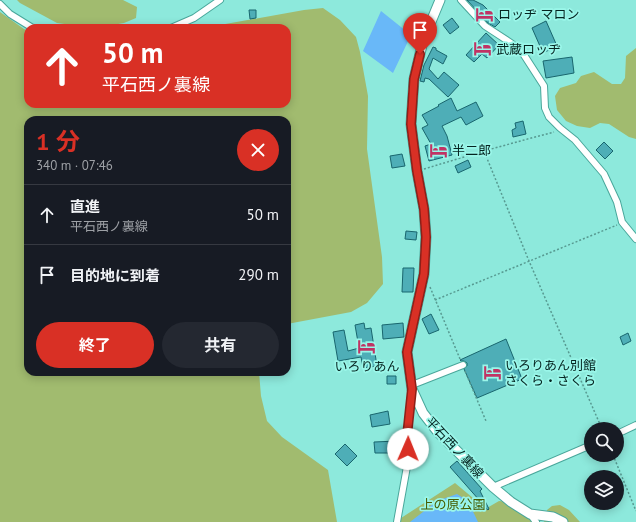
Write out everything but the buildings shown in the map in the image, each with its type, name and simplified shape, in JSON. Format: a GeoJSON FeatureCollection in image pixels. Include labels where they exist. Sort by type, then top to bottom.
{"type":"FeatureCollection","features":[{"type":"Feature","properties":{"kind":"main road","name":"平石西ノ裏線"},"geometry":{"type":"LineString","coordinates":[[440,0],[423,42],[414,79],[411,124],[424,209],[426,237],[424,274],[407,352],[412,387],[423,413],[437,431],[493,487],[511,502],[530,514],[553,517],[563,522]]}},
{"type":"Feature","properties":{"kind":"street"},"geometry":{"type":"LineString","coordinates":[[180,24],[194,18],[220,0]]}},
{"type":"Feature","properties":{"kind":"street"},"geometry":{"type":"LineString","coordinates":[[461,0],[485,26],[511,43],[524,55],[544,86],[545,108],[549,117],[575,140],[604,174],[617,202],[622,222],[636,239]]}},
{"type":"Feature","properties":{"kind":"street"},"geometry":{"type":"LineString","coordinates":[[0,4],[10,14],[26,24]]}},
{"type":"Feature","properties":{"kind":"street"},"geometry":{"type":"LineString","coordinates":[[397,522],[408,461],[407,436],[412,387],[463,366]]}},
{"type":"Feature","properties":{"kind":"street"},"geometry":{"type":"LineString","coordinates":[[624,431],[636,426]]}},
{"type":"Feature","properties":{"kind":"street"},"geometry":{"type":"LineString","coordinates":[[493,487],[584,448]]}},
{"type":"Feature","properties":{"kind":"street"},"geometry":{"type":"LineString","coordinates":[[530,514],[536,522]]}},
{"type":"Feature","properties":{"kind":"path"},"geometry":{"type":"LineString","coordinates":[[417,171],[484,151],[553,133],[560,128]]}},
{"type":"Feature","properties":{"kind":"path"},"geometry":{"type":"LineString","coordinates":[[484,151],[599,422]]}},
{"type":"Feature","properties":{"kind":"path"},"geometry":{"type":"LineString","coordinates":[[435,300],[622,222]]}},
{"type":"Feature","properties":{"kind":"path"},"geometry":{"type":"LineString","coordinates":[[430,287],[486,421]]}},
{"type":"Feature","properties":{"kind":"path"},"geometry":{"type":"LineString","coordinates":[[616,462],[636,511]]}},
{"type":"Feature","properties":{"kind":"green space"},"geometry":{"type":"Polygon","coordinates":[[[17,0],[123,0],[137,7],[136,18],[124,23],[65,24],[57,23],[17,0]]]}},
{"type":"Feature","properties":{"kind":"green space"},"geometry":{"type":"Polygon","coordinates":[[[323,8],[340,20],[356,37],[368,96],[367,149],[382,257],[383,284],[367,303],[351,312],[291,323],[291,116],[24,116],[24,376],[259,376],[261,396],[267,421],[282,437],[328,470],[337,522],[0,522],[0,12],[24,29],[24,108],[291,108],[291,24],[225,24],[323,8]]]}},
{"type":"Feature","properties":{"kind":"green space"},"geometry":{"type":"Polygon","coordinates":[[[636,48],[636,139],[629,137],[609,124],[600,123],[590,128],[577,126],[566,121],[557,110],[555,96],[560,88],[576,83],[581,76],[594,72],[612,84],[621,84],[625,78],[626,56],[636,48]]]}},
{"type":"Feature","properties":{"kind":"green space","name":"上の原公園"},"geometry":{"type":"Polygon","coordinates":[[[455,483],[473,498],[480,512],[499,501],[511,502],[536,522],[397,522],[455,483]]]}},
{"type":"Feature","properties":{"kind":"green space"},"geometry":{"type":"Polygon","coordinates":[[[560,505],[569,510],[580,522],[544,522],[547,510],[552,506],[560,505]]]}},
{"type":"Feature","properties":{"kind":"water"},"geometry":{"type":"Polygon","coordinates":[[[381,11],[411,35],[393,73],[363,51],[381,11]]]}},
{"type":"Feature","properties":{"kind":"water"},"geometry":{"type":"Polygon","coordinates":[[[457,494],[468,501],[478,522],[410,522],[437,501],[457,494]]]}},
{"type":"Feature","properties":{"kind":"place","name":"ロッヂ マロン"},"geometry":{"type":"Point","coordinates":[485,14]}},
{"type":"Feature","properties":{"kind":"place","name":"武蔵ロッヂ"},"geometry":{"type":"Point","coordinates":[483,49]}},
{"type":"Feature","properties":{"kind":"place","name":"半二郎"},"geometry":{"type":"Point","coordinates":[439,150]}},
{"type":"Feature","properties":{"kind":"place","name":"いろりあん"},"geometry":{"type":"Point","coordinates":[367,347]}},
{"type":"Feature","properties":{"kind":"place","name":"いろりあん別館 さくら・さくら"},"geometry":{"type":"Point","coordinates":[492,372]}},
{"type":"Feature","properties":{"kind":"route"},"geometry":{"type":"LineString","coordinates":[[408,449],[407,436],[412,389],[407,352],[424,274],[426,237],[424,209],[411,124],[414,79],[420,54]]}}]}
